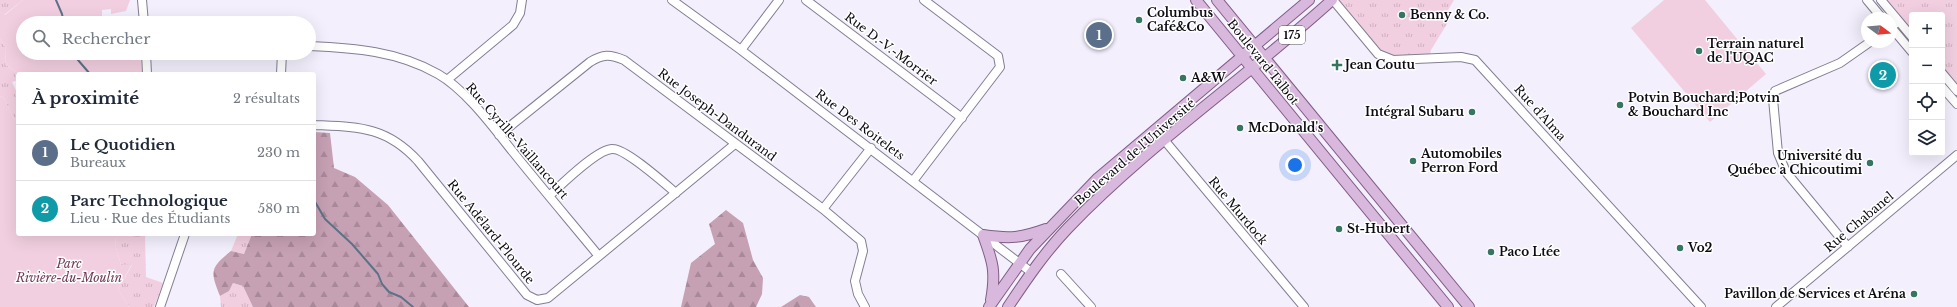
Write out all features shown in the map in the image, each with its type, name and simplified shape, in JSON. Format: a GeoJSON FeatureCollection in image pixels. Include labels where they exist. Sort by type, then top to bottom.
{"type":"FeatureCollection","features":[{"type":"Feature","properties":{"kind":"main road","name":"Boulevard Talbot"},"geometry":{"type":"LineString","coordinates":[[1196,0],[1448,307]]}},
{"type":"Feature","properties":{"kind":"main road","name":"Boulevard Talbot"},"geometry":{"type":"LineString","coordinates":[[1218,0],[1469,307]]}},
{"type":"Feature","properties":{"kind":"main road","name":"Boulevard de l'Université"},"geometry":{"type":"LineString","coordinates":[[989,306],[1019,263],[1048,228],[1098,178],[1309,0]]}},
{"type":"Feature","properties":{"kind":"main road","name":"Boulevard de l'Université"},"geometry":{"type":"LineString","coordinates":[[1008,307],[1032,272],[1068,228],[1164,141],[1265,59],[1332,0]]}},
{"type":"Feature","properties":{"kind":"main road"},"geometry":{"type":"LineString","coordinates":[[989,306],[994,284],[993,262],[983,235],[1004,238],[1024,237],[1048,228]]}},
{"type":"Feature","properties":{"kind":"street"},"geometry":{"type":"LineString","coordinates":[[142,0],[143,16]]}},
{"type":"Feature","properties":{"kind":"street"},"geometry":{"type":"LineString","coordinates":[[447,80],[513,25],[520,13],[522,0]]}},
{"type":"Feature","properties":{"kind":"street","name":"Rue Des Roitelets"},"geometry":{"type":"LineString","coordinates":[[672,0],[871,148],[1032,272]]}},
{"type":"Feature","properties":{"kind":"street"},"geometry":{"type":"LineString","coordinates":[[741,50],[779,0]]}},
{"type":"Feature","properties":{"kind":"street","name":"Rue D.-V.-Morrier"},"geometry":{"type":"LineString","coordinates":[[806,0],[962,118]]}},
{"type":"Feature","properties":{"kind":"street"},"geometry":{"type":"LineString","coordinates":[[913,181],[997,72],[1000,61],[993,52],[924,0]]}},
{"type":"Feature","properties":{"kind":"street","name":"Rue d'Alma"},"geometry":{"type":"LineString","coordinates":[[1332,0],[1378,54],[1393,60],[1461,57],[1475,60],[1701,307]]}},
{"type":"Feature","properties":{"kind":"street"},"geometry":{"type":"LineString","coordinates":[[1867,0],[1877,12]]}},
{"type":"Feature","properties":{"kind":"street"},"geometry":{"type":"LineString","coordinates":[[1881,0],[1909,34]]}},
{"type":"Feature","properties":{"kind":"street"},"geometry":{"type":"LineString","coordinates":[[1897,34],[1909,48]]}},
{"type":"Feature","properties":{"kind":"street","name":"Rue Cyrille-Vaillancourt"},"geometry":{"type":"LineString","coordinates":[[316,46],[361,49],[394,55],[428,69],[447,80],[463,95],[499,135],[598,255]]}},
{"type":"Feature","properties":{"kind":"street"},"geometry":{"type":"LineString","coordinates":[[1848,247],[1786,172],[1778,153],[1773,99],[1776,91],[1840,63],[1861,48]]}},
{"type":"Feature","properties":{"kind":"street","name":"Rue Joseph-Dandurand"},"geometry":{"type":"LineString","coordinates":[[499,135],[590,62],[600,56],[608,54],[624,60],[823,209],[857,237],[863,246],[855,281],[858,294],[865,307]]}},
{"type":"Feature","properties":{"kind":"street"},"geometry":{"type":"LineString","coordinates":[[146,60],[147,72]]}},
{"type":"Feature","properties":{"kind":"street"},"geometry":{"type":"LineString","coordinates":[[281,72],[282,60]]}},
{"type":"Feature","properties":{"kind":"street"},"geometry":{"type":"LineString","coordinates":[[1945,76],[1957,91]]}},
{"type":"Feature","properties":{"kind":"street"},"geometry":{"type":"LineString","coordinates":[[1945,90],[1957,104]]}},
{"type":"Feature","properties":{"kind":"street","name":"Rue Adélard-Plourde"},"geometry":{"type":"LineString","coordinates":[[316,125],[365,128],[384,134],[399,142],[418,161],[532,299],[537,300],[548,298],[598,255],[735,144]]}},
{"type":"Feature","properties":{"kind":"street","name":"Rue Murdock"},"geometry":{"type":"LineString","coordinates":[[1155,129],[1300,305]]}},
{"type":"Feature","properties":{"kind":"street"},"geometry":{"type":"LineString","coordinates":[[823,209],[871,148]]}},
{"type":"Feature","properties":{"kind":"street"},"geometry":{"type":"LineString","coordinates":[[549,196],[601,152],[614,149],[626,154],[676,193]]}},
{"type":"Feature","properties":{"kind":"street","name":"Rue Chabanel"},"geometry":{"type":"LineString","coordinates":[[1776,307],[1957,155]]}},
{"type":"Feature","properties":{"kind":"street"},"geometry":{"type":"LineString","coordinates":[[162,305],[184,236]]}},
{"type":"Feature","properties":{"kind":"street"},"geometry":{"type":"LineString","coordinates":[[1062,274],[1091,307]]}},
{"type":"Feature","properties":{"kind":"green space"},"geometry":{"type":"Polygon","coordinates":[[[0,0],[23,0],[4,15],[0,12],[0,0]]]}},
{"type":"Feature","properties":{"kind":"green space"},"geometry":{"type":"Polygon","coordinates":[[[23,0],[130,0],[126,11],[111,14],[111,9],[102,10],[102,16],[16,16],[16,60],[141,60],[142,72],[16,72],[5,64],[6,48],[0,39],[0,12],[5,15],[23,0]]]}},
{"type":"Feature","properties":{"kind":"green space"},"geometry":{"type":"Polygon","coordinates":[[[1333,0],[1454,0],[1444,17],[1450,19],[1431,50],[1429,58],[1393,60],[1378,54],[1333,0]]]}},
{"type":"Feature","properties":{"kind":"green space","name":"Terrain naturel de l'UQAC"},"geometry":{"type":"Polygon","coordinates":[[[1664,0],[1705,0],[1766,74],[1710,122],[1631,28],[1664,0]]]}},
{"type":"Feature","properties":{"kind":"green space"},"geometry":{"type":"Polygon","coordinates":[[[1881,0],[1957,0],[1957,91],[1945,77],[1945,12],[1909,12],[1909,34],[1897,20],[1897,12],[1891,12],[1881,0]]]}},
{"type":"Feature","properties":{"kind":"green space"},"geometry":{"type":"Polygon","coordinates":[[[0,39],[6,48],[5,64],[16,72],[16,81],[12,82],[16,91],[16,120],[13,118],[4,98],[0,96],[0,39]]]}},
{"type":"Feature","properties":{"kind":"green space","name":"Parc Rivière-du-Moulin"},"geometry":{"type":"Polygon","coordinates":[[[0,96],[4,98],[13,118],[16,120],[16,236],[115,236],[116,248],[121,265],[132,264],[118,289],[129,307],[0,307],[0,96]]]}},
{"type":"Feature","properties":{"kind":"green space"},"geometry":{"type":"Polygon","coordinates":[[[316,132],[330,133],[334,168],[355,177],[388,205],[469,307],[253,307],[243,286],[233,283],[229,291],[220,296],[215,281],[214,270],[219,262],[231,251],[244,254],[251,236],[316,236],[316,132]]]}},
{"type":"Feature","properties":{"kind":"green space"},"geometry":{"type":"Polygon","coordinates":[[[726,210],[743,223],[753,260],[763,278],[762,294],[756,307],[681,307],[691,263],[715,244],[709,224],[726,210]]]}},
{"type":"Feature","properties":{"kind":"green space"},"geometry":{"type":"Polygon","coordinates":[[[115,236],[145,236],[146,277],[163,283],[154,307],[129,307],[118,289],[132,265],[121,265],[116,248],[115,236]]]}},
{"type":"Feature","properties":{"kind":"green space"},"geometry":{"type":"Polygon","coordinates":[[[237,236],[251,236],[244,254],[231,251],[237,236]]]}},
{"type":"Feature","properties":{"kind":"green space"},"geometry":{"type":"Polygon","coordinates":[[[233,283],[243,286],[253,307],[221,307],[220,296],[229,291],[233,283]]]}},
{"type":"Feature","properties":{"kind":"green space"},"geometry":{"type":"Polygon","coordinates":[[[800,295],[809,297],[816,307],[781,307],[800,295]]]}},
{"type":"Feature","properties":{"kind":"waterway"},"geometry":{"type":"LineString","coordinates":[[56,0],[62,16]]}},
{"type":"Feature","properties":{"kind":"waterway"},"geometry":{"type":"LineString","coordinates":[[78,60],[88,72]]}},
{"type":"Feature","properties":{"kind":"waterway"},"geometry":{"type":"LineString","coordinates":[[316,203],[325,219],[352,244],[378,274],[382,284],[389,292],[401,297],[413,307]]}},
{"type":"Feature","properties":{"kind":"place","name":"Benny & Co."},"geometry":{"type":"Point","coordinates":[1402,15]}},
{"type":"Feature","properties":{"kind":"place","name":"Columbus Café&Co"},"geometry":{"type":"Point","coordinates":[1139,20]}},
{"type":"Feature","properties":{"kind":"place","name":"Le Quotidien"},"geometry":{"type":"Point","coordinates":[1099,35]}},
{"type":"Feature","properties":{"kind":"place","name":"Terrain naturel de l'UQAC"},"geometry":{"type":"Point","coordinates":[1699,51]}},
{"type":"Feature","properties":{"kind":"place","name":"Jean Coutu"},"geometry":{"type":"Point","coordinates":[1337,65]}},
{"type":"Feature","properties":{"kind":"place","name":"Parc Technologique"},"geometry":{"type":"Point","coordinates":[1883,75]}},
{"type":"Feature","properties":{"kind":"place","name":"A&W"},"geometry":{"type":"Point","coordinates":[1183,78]}},
{"type":"Feature","properties":{"kind":"place","name":"Potvin Bouchard;Potvin & Bouchard Inc"},"geometry":{"type":"Point","coordinates":[1620,105]}},
{"type":"Feature","properties":{"kind":"place","name":"Intégral Subaru"},"geometry":{"type":"Point","coordinates":[1472,112]}},
{"type":"Feature","properties":{"kind":"place","name":"McDonald's"},"geometry":{"type":"Point","coordinates":[1240,128]}},
{"type":"Feature","properties":{"kind":"place","name":"Automobiles Perron Ford"},"geometry":{"type":"Point","coordinates":[1413,161]}},
{"type":"Feature","properties":{"kind":"place","name":"Université du Québec à Chicoutimi"},"geometry":{"type":"Point","coordinates":[1870,163]}},
{"type":"Feature","properties":{"kind":"place","name":"St-Hubert"},"geometry":{"type":"Point","coordinates":[1339,229]}},
{"type":"Feature","properties":{"kind":"place","name":"Vo2"},"geometry":{"type":"Point","coordinates":[1680,248]}},
{"type":"Feature","properties":{"kind":"place","name":"Paco Ltée"},"geometry":{"type":"Point","coordinates":[1491,252]}},
{"type":"Feature","properties":{"kind":"place","name":"Pavillon de Services et Aréna"},"geometry":{"type":"Point","coordinates":[1914,294]}}]}
